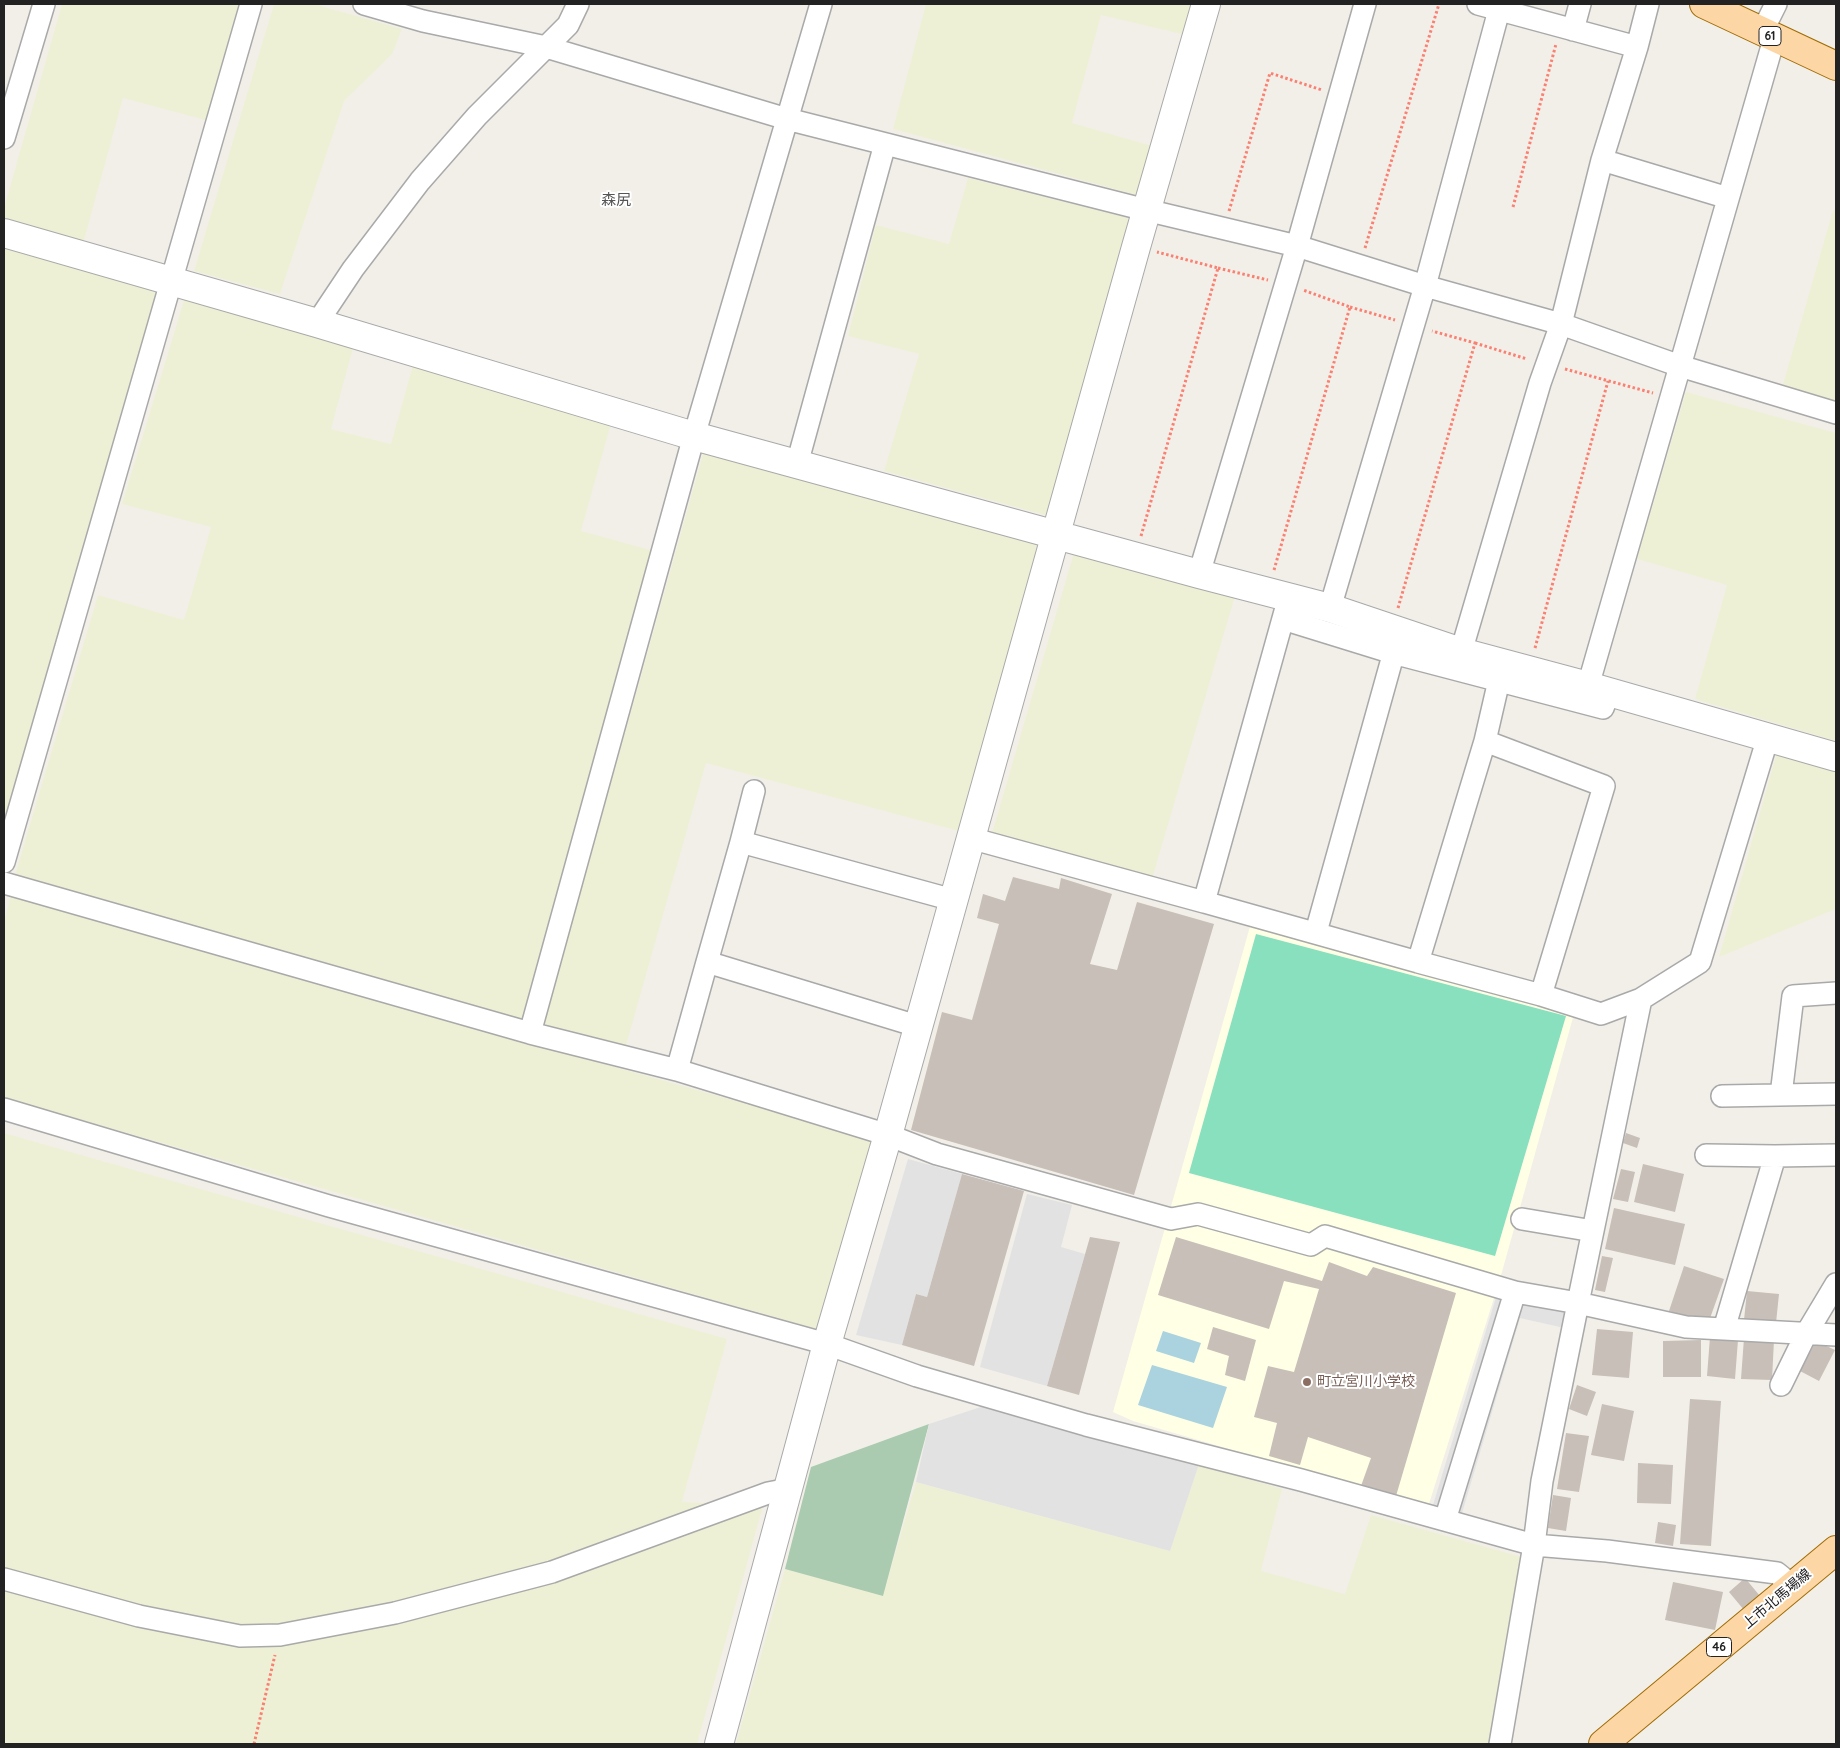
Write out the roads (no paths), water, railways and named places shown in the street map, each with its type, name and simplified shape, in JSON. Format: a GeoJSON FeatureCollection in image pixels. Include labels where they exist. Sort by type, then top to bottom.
{"type":"FeatureCollection","features":[{"type":"Feature","properties":{"kind":"main road","name":"61"},"geometry":{"type":"LineString","coordinates":[[1715,6],[1768,36],[1836,66]]}},
{"type":"Feature","properties":{"kind":"main road","name":"上市北馬場線"},"geometry":{"type":"LineString","coordinates":[[1602,1744],[1836,1550]]}},
{"type":"Feature","properties":{"kind":"street"},"geometry":{"type":"LineString","coordinates":[[4,138],[44,4]]}},
{"type":"Feature","properties":{"kind":"street"},"geometry":{"type":"LineString","coordinates":[[4,862],[251,4]]}},
{"type":"Feature","properties":{"kind":"street"},"geometry":{"type":"LineString","coordinates":[[364,4],[423,21],[546,47],[787,119],[1146,210],[1297,246],[1426,286],[1561,324],[1680,366],[1836,413]]}},
{"type":"Feature","properties":{"kind":"street"},"geometry":{"type":"LineString","coordinates":[[317,323],[353,269],[420,181],[477,116],[568,25],[578,4]]}},
{"type":"Feature","properties":{"kind":"street"},"geometry":{"type":"LineString","coordinates":[[530,1033],[694,436],[821,4]]}},
{"type":"Feature","properties":{"kind":"street"},"geometry":{"type":"LineString","coordinates":[[719,1744],[827,1344],[888,1135],[1146,210],[1206,4]]}},
{"type":"Feature","properties":{"kind":"street"},"geometry":{"type":"LineString","coordinates":[[1199,574],[1286,284],[1365,4]]}},
{"type":"Feature","properties":{"kind":"street"},"geometry":{"type":"LineString","coordinates":[[1478,4],[1637,47]]}},
{"type":"Feature","properties":{"kind":"street"},"geometry":{"type":"LineString","coordinates":[[1567,28],[1580,4]]}},
{"type":"Feature","properties":{"kind":"street"},"geometry":{"type":"LineString","coordinates":[[1460,652],[1547,364],[1561,324],[1602,160],[1637,47],[1648,4]]}},
{"type":"Feature","properties":{"kind":"street"},"geometry":{"type":"LineString","coordinates":[[1599,689],[1671,398],[1728,198],[1776,4]]}},
{"type":"Feature","properties":{"kind":"street"},"geometry":{"type":"LineString","coordinates":[[1330,608],[1426,286],[1499,10]]}},
{"type":"Feature","properties":{"kind":"street"},"geometry":{"type":"LineString","coordinates":[[797,464],[885,144]]}},
{"type":"Feature","properties":{"kind":"street"},"geometry":{"type":"LineString","coordinates":[[1602,160],[1728,198]]}},
{"type":"Feature","properties":{"kind":"street"},"geometry":{"type":"LineString","coordinates":[[4,234],[317,323],[694,436],[1199,574],[1280,602],[1510,672],[1599,689],[1836,757]]}},
{"type":"Feature","properties":{"kind":"street"},"geometry":{"type":"LineString","coordinates":[[1280,602],[1330,608],[1395,638],[1460,652],[1510,672]]}},
{"type":"Feature","properties":{"kind":"street"},"geometry":{"type":"LineString","coordinates":[[1204,902],[1280,602]]}},
{"type":"Feature","properties":{"kind":"street"},"geometry":{"type":"LineString","coordinates":[[1316,932],[1395,638]]}},
{"type":"Feature","properties":{"kind":"street"},"geometry":{"type":"LineString","coordinates":[[1418,962],[1485,741],[1510,672]]}},
{"type":"Feature","properties":{"kind":"street"},"geometry":{"type":"LineString","coordinates":[[970,838],[1316,932],[1541,995],[1601,1014],[1641,999],[1700,962],[1768,737]]}},
{"type":"Feature","properties":{"kind":"street"},"geometry":{"type":"LineString","coordinates":[[1485,741],[1604,786],[1541,995]]}},
{"type":"Feature","properties":{"kind":"street"},"geometry":{"type":"LineString","coordinates":[[677,1070],[754,791]]}},
{"type":"Feature","properties":{"kind":"street"},"geometry":{"type":"LineString","coordinates":[[741,842],[953,900]]}},
{"type":"Feature","properties":{"kind":"street"},"geometry":{"type":"LineString","coordinates":[[4,883],[530,1033],[677,1070],[888,1135],[937,1154],[1171,1219],[1198,1214],[1311,1245],[1325,1236],[1515,1292],[1578,1303],[1686,1327],[1836,1335]]}},
{"type":"Feature","properties":{"kind":"street"},"geometry":{"type":"LineString","coordinates":[[707,962],[917,1026]]}},
{"type":"Feature","properties":{"kind":"street"},"geometry":{"type":"LineString","coordinates":[[1781,1095],[1793,996],[1836,993]]}},
{"type":"Feature","properties":{"kind":"street"},"geometry":{"type":"LineString","coordinates":[[1500,1744],[1534,1545],[1542,1482],[1641,999]]}},
{"type":"Feature","properties":{"kind":"street"},"geometry":{"type":"LineString","coordinates":[[1722,1096],[1836,1094]]}},
{"type":"Feature","properties":{"kind":"street"},"geometry":{"type":"LineString","coordinates":[[4,1110],[329,1206],[827,1344],[917,1376],[1077,1422],[1534,1545],[1607,1551],[1777,1574],[1793,1586]]}},
{"type":"Feature","properties":{"kind":"street"},"geometry":{"type":"LineString","coordinates":[[1706,1155],[1836,1155]]}},
{"type":"Feature","properties":{"kind":"street"},"geometry":{"type":"LineString","coordinates":[[1724,1329],[1775,1156]]}},
{"type":"Feature","properties":{"kind":"street"},"geometry":{"type":"LineString","coordinates":[[1522,1219],[1593,1231]]}},
{"type":"Feature","properties":{"kind":"street"},"geometry":{"type":"LineString","coordinates":[[1781,1385],[1806,1334],[1836,1284]]}},
{"type":"Feature","properties":{"kind":"street"},"geometry":{"type":"LineString","coordinates":[[1445,1520],[1515,1292]]}},
{"type":"Feature","properties":{"kind":"street"},"geometry":{"type":"LineString","coordinates":[[4,1579],[139,1616],[240,1636],[280,1635],[395,1613],[552,1572],[768,1493],[789,1489]]}},
{"type":"Feature","properties":{"kind":"water"},"geometry":{"type":"Polygon","coordinates":[[[1163,1331],[1201,1343],[1194,1363],[1156,1351],[1163,1331]]]}},
{"type":"Feature","properties":{"kind":"water"},"geometry":{"type":"Polygon","coordinates":[[[1152,1365],[1227,1387],[1213,1428],[1138,1405],[1152,1365]]]}},
{"type":"Feature","properties":{"kind":"place","name":"町立宮川小学校"},"geometry":{"type":"Point","coordinates":[1307,1382]}},
{"type":"Feature","properties":{"kind":"district","name":"森尻"},"geometry":{"type":"Point","coordinates":[616,200]}}]}
